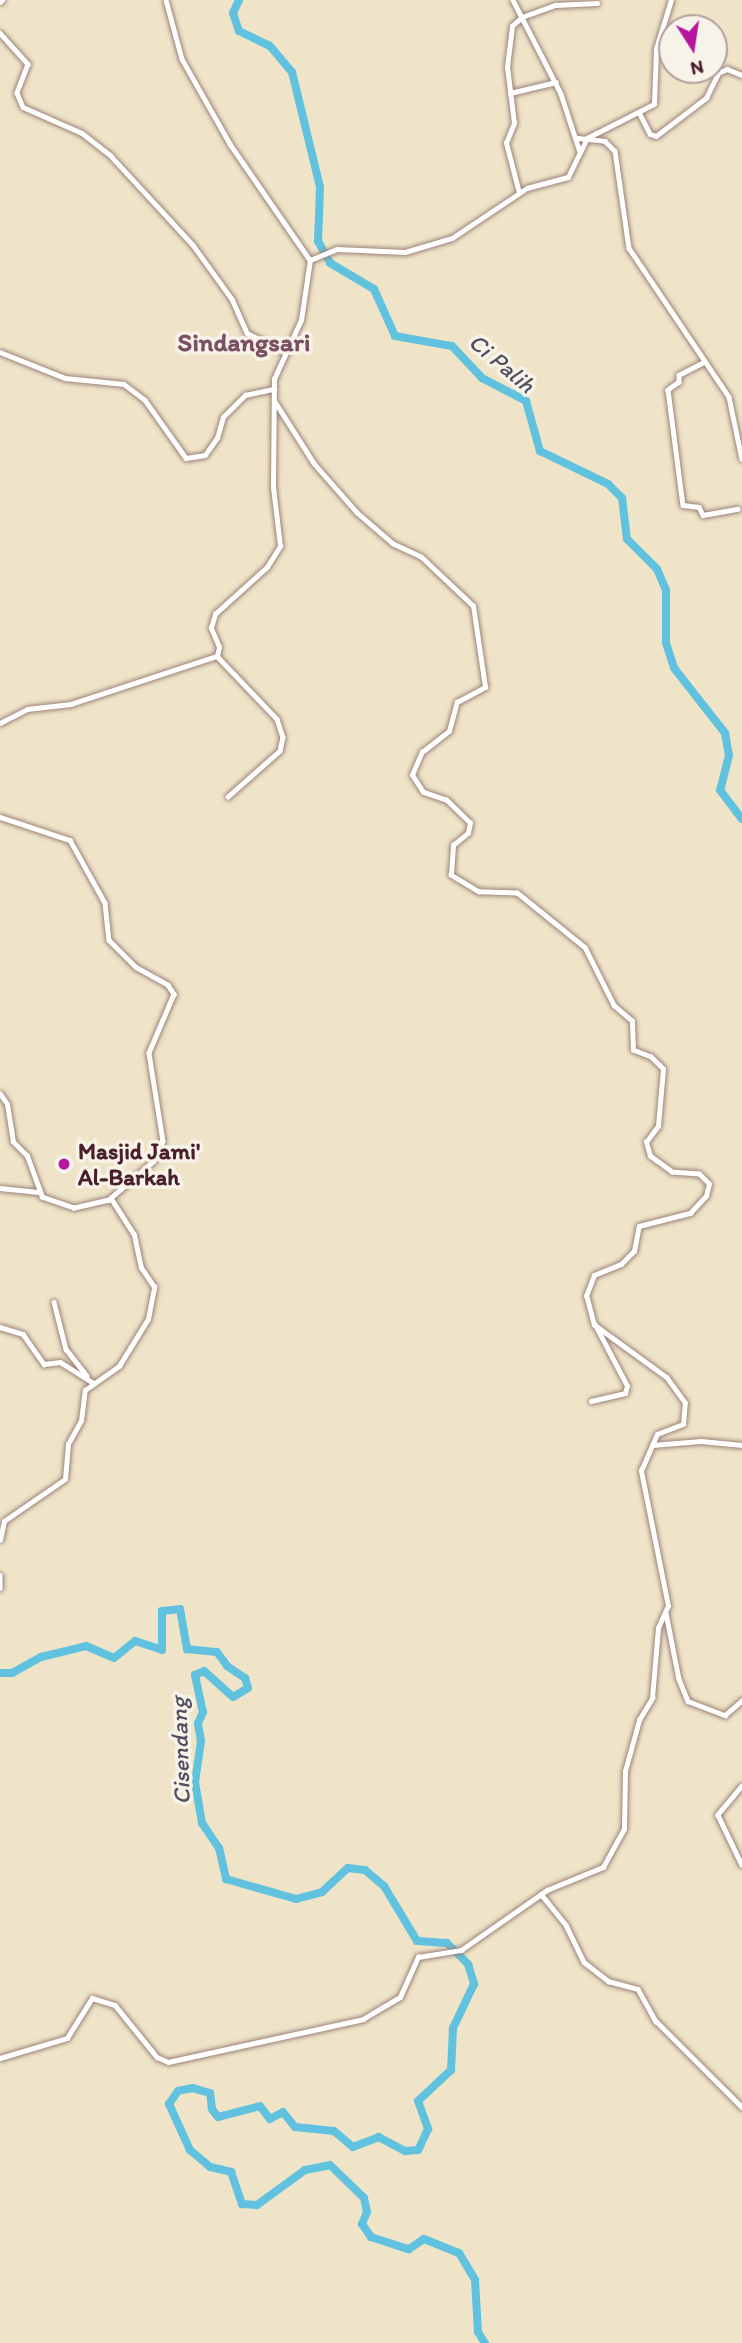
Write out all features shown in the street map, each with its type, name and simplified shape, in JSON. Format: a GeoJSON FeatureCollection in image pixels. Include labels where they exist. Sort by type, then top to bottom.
{"type":"FeatureCollection","features":[{"type":"Feature","properties":{"kind":"street"},"geometry":{"type":"LineString","coordinates":[[166,0],[182,59],[230,144],[312,259],[301,320],[285,352],[274,389],[273,487],[280,546],[267,567],[215,614],[211,628],[219,647],[217,656]]}},
{"type":"Feature","properties":{"kind":"street"},"geometry":{"type":"LineString","coordinates":[[513,0],[555,82],[579,138],[580,156]]}},
{"type":"Feature","properties":{"kind":"street"},"geometry":{"type":"LineString","coordinates":[[312,259],[337,249],[395,253],[427,247],[468,230],[519,193],[568,177],[587,138],[601,127],[640,114],[656,100],[656,49],[671,0]]}},
{"type":"Feature","properties":{"kind":"street"},"geometry":{"type":"LineString","coordinates":[[519,193],[506,153],[514,123],[507,61],[511,28],[522,17],[555,5],[597,3]]}},
{"type":"Feature","properties":{"kind":"street"},"geometry":{"type":"LineString","coordinates":[[0,33],[28,64],[17,91],[23,107],[82,133],[111,156],[193,244],[232,299],[247,333],[285,352]]}},
{"type":"Feature","properties":{"kind":"street"},"geometry":{"type":"LineString","coordinates":[[640,114],[650,134],[656,136],[706,98],[718,73],[727,69],[742,75]]}},
{"type":"Feature","properties":{"kind":"street"},"geometry":{"type":"LineString","coordinates":[[510,93],[555,82]]}},
{"type":"Feature","properties":{"kind":"street"},"geometry":{"type":"LineString","coordinates":[[579,138],[609,142],[615,151],[629,247],[733,408],[742,459]]}},
{"type":"Feature","properties":{"kind":"street"},"geometry":{"type":"LineString","coordinates":[[0,352],[65,378],[124,384],[146,402],[187,458],[205,455],[217,438],[223,417],[245,395],[274,389]]}},
{"type":"Feature","properties":{"kind":"street"},"geometry":{"type":"LineString","coordinates":[[705,362],[679,374],[679,382],[668,390],[683,505],[699,507],[703,515],[737,509]]}},
{"type":"Feature","properties":{"kind":"street"},"geometry":{"type":"LineString","coordinates":[[274,401],[314,464],[357,513],[393,544],[421,557],[473,606],[485,687],[457,702],[449,731],[422,752],[412,775],[423,792],[446,800],[470,823],[468,833],[453,845],[451,875],[479,892],[517,894],[585,948],[614,1006],[632,1021],[633,1050],[657,1060],[663,1069],[659,1121],[646,1142],[650,1156],[672,1172],[699,1174],[709,1184],[706,1196],[692,1211],[641,1225],[634,1251],[621,1264],[591,1278],[586,1296],[594,1325],[627,1386],[625,1394],[591,1401]]}},
{"type":"Feature","properties":{"kind":"street"},"geometry":{"type":"LineString","coordinates":[[0,723],[27,709],[71,704],[217,656]]}},
{"type":"Feature","properties":{"kind":"street"},"geometry":{"type":"LineString","coordinates":[[217,656],[277,719],[284,737],[280,751],[228,797]]}},
{"type":"Feature","properties":{"kind":"street"},"geometry":{"type":"LineString","coordinates":[[0,817],[70,839],[105,904],[109,940],[135,967],[168,985],[174,994],[149,1053],[163,1141],[155,1161],[111,1199],[74,1208],[38,1192],[0,1188]]}},
{"type":"Feature","properties":{"kind":"street"},"geometry":{"type":"LineString","coordinates":[[0,1094],[8,1106],[13,1142],[27,1156],[38,1192]]}},
{"type":"Feature","properties":{"kind":"street"},"geometry":{"type":"LineString","coordinates":[[0,1540],[4,1521],[65,1479],[68,1444],[81,1421],[84,1393],[92,1382],[107,1378],[119,1366],[147,1321],[154,1288],[141,1268],[138,1244],[111,1199]]}},
{"type":"Feature","properties":{"kind":"street"},"geometry":{"type":"LineString","coordinates":[[54,1302],[66,1348],[92,1382]]}},
{"type":"Feature","properties":{"kind":"street"},"geometry":{"type":"LineString","coordinates":[[594,1325],[665,1376],[684,1401],[683,1424],[660,1430],[652,1445],[642,1479],[678,1679],[688,1701],[721,1716],[742,1700]]}},
{"type":"Feature","properties":{"kind":"street"},"geometry":{"type":"LineString","coordinates":[[0,1327],[23,1334],[44,1364],[60,1362],[92,1382]]}},
{"type":"Feature","properties":{"kind":"street"},"geometry":{"type":"LineString","coordinates":[[652,1445],[705,1441],[742,1445]]}},
{"type":"Feature","properties":{"kind":"street"},"geometry":{"type":"LineString","coordinates":[[0,1575],[0,1588]]}},
{"type":"Feature","properties":{"kind":"street"},"geometry":{"type":"LineString","coordinates":[[0,2058],[67,2038],[88,2001],[97,1997],[115,2005],[157,2057],[168,2062],[370,2016],[400,1997],[418,1957],[458,1951],[541,1894],[603,1867],[622,1834],[625,1771],[638,1724],[652,1698],[658,1628],[666,1612]]}},
{"type":"Feature","properties":{"kind":"street"},"geometry":{"type":"LineString","coordinates":[[742,1786],[718,1815],[742,1865]]}},
{"type":"Feature","properties":{"kind":"street"},"geometry":{"type":"LineString","coordinates":[[541,1894],[566,1924],[584,1962],[611,1983],[638,1989],[656,2021],[742,2107]]}},
{"type":"Feature","properties":{"kind":"waterway","name":"Ci Palih"},"geometry":{"type":"LineString","coordinates":[[239,0],[233,13],[239,31],[270,46],[292,72],[320,187],[318,241],[330,263],[374,289],[395,336],[452,346],[482,378],[526,401],[540,451],[608,484],[622,498],[627,539],[657,569],[666,590],[666,643],[674,668],[725,733],[729,755],[720,790],[742,819]]}},
{"type":"Feature","properties":{"kind":"waterway","name":"Cisendang"},"geometry":{"type":"LineString","coordinates":[[0,1673],[12,1673],[41,1657],[86,1646],[114,1658],[135,1641],[162,1650],[162,1611],[180,1609],[187,1649],[217,1652],[227,1666],[245,1678],[248,1688],[233,1697],[204,1671],[195,1675],[203,1712],[198,1723],[201,1741],[195,1782],[202,1823],[219,1848],[226,1879],[296,1899],[322,1892],[348,1868],[365,1870],[384,1886],[417,1941],[447,1943],[468,1964],[474,1984],[453,2028],[451,2070],[418,2101],[428,2129],[418,2150],[405,2151],[379,2137],[353,2147],[334,2131],[295,2127],[283,2112],[270,2119],[260,2106],[218,2117],[212,2109],[210,2093],[193,2088],[178,2091],[169,2104],[190,2150],[210,2167],[231,2172],[242,2204],[257,2205],[305,2170],[330,2165],[364,2198],[367,2212],[362,2224],[371,2237],[409,2249],[424,2239],[459,2253],[475,2280],[478,2332],[485,2343]]}},
{"type":"Feature","properties":{"kind":"place","name":"Masjid Jami' Al-Barkah"},"geometry":{"type":"Point","coordinates":[64,1164]}},
{"type":"Feature","properties":{"kind":"district","name":"Sindangsari"},"geometry":{"type":"Point","coordinates":[244,343]}}]}
